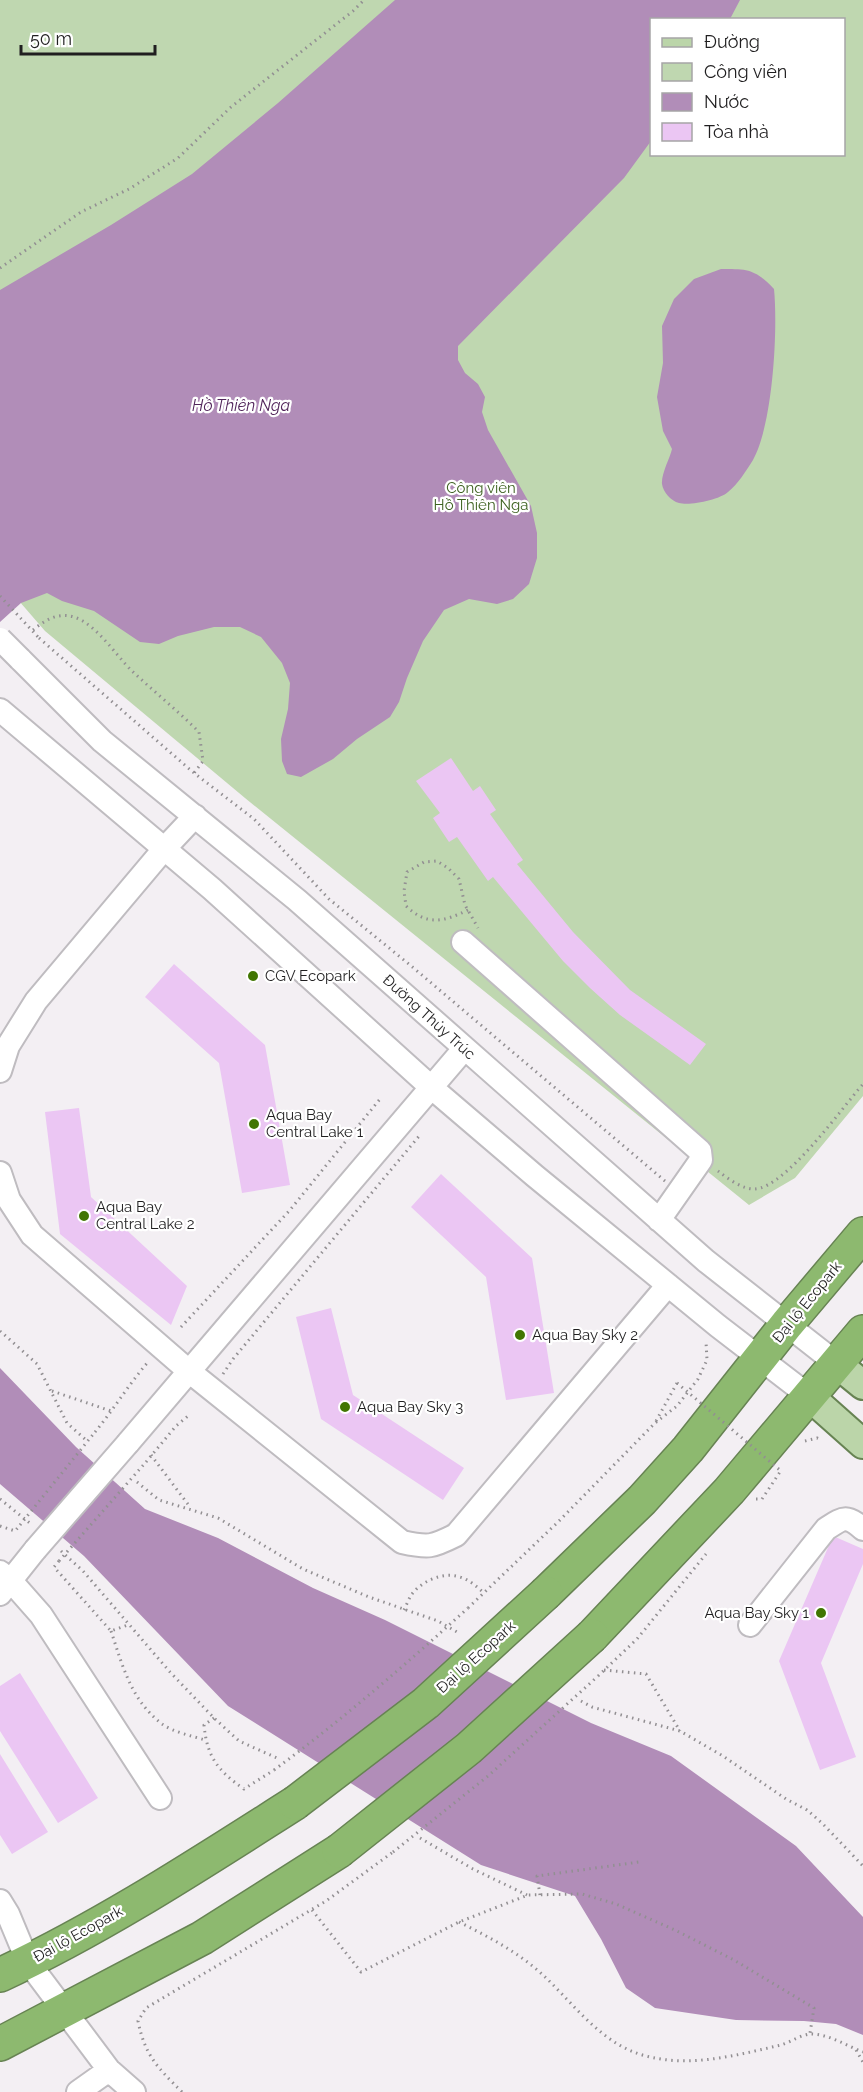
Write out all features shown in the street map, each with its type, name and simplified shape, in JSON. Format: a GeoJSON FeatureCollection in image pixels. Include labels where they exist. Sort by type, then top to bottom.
{"type":"FeatureCollection","features":[{"type":"Feature","properties":{"kind":"highway","name":"Đại lộ Ecopark"},"geometry":{"type":"LineString","coordinates":[[14,1968],[168,1884],[295,1803],[426,1703],[546,1593],[642,1500],[688,1449],[863,1234]]}},
{"type":"Feature","properties":{"kind":"highway"},"geometry":{"type":"LineString","coordinates":[[0,2044],[201,1938],[339,1851],[469,1748],[592,1636],[729,1491],[863,1332]]}},
{"type":"Feature","properties":{"kind":"main road"},"geometry":{"type":"LineString","coordinates":[[836,1363],[863,1385]]}},
{"type":"Feature","properties":{"kind":"main road"},"geometry":{"type":"LineString","coordinates":[[809,1396],[863,1444]]}},
{"type":"Feature","properties":{"kind":"street","name":"Đường Thủy Trúc"},"geometry":{"type":"LineString","coordinates":[[0,639],[102,741],[297,900],[706,1261],[836,1363]]}},
{"type":"Feature","properties":{"kind":"street"},"geometry":{"type":"LineString","coordinates":[[0,711],[212,889],[432,1088],[535,1176],[809,1396]]}},
{"type":"Feature","properties":{"kind":"street"},"geometry":{"type":"LineString","coordinates":[[0,1071],[8,1046],[36,1001],[164,849],[195,816]]}},
{"type":"Feature","properties":{"kind":"street"},"geometry":{"type":"LineString","coordinates":[[463,942],[700,1150],[700,1160],[659,1220]]}},
{"type":"Feature","properties":{"kind":"street"},"geometry":{"type":"LineString","coordinates":[[160,1798],[41,1615],[4,1583],[190,1372],[464,1049]]}},
{"type":"Feature","properties":{"kind":"street"},"geometry":{"type":"LineString","coordinates":[[0,1173],[9,1200],[32,1235],[190,1372],[402,1542],[424,1547],[438,1544],[456,1534],[668,1285]]}},
{"type":"Feature","properties":{"kind":"street"},"geometry":{"type":"LineString","coordinates":[[750,1625],[826,1530],[843,1518],[852,1519],[863,1529]]}},
{"type":"Feature","properties":{"kind":"street"},"geometry":{"type":"LineString","coordinates":[[0,1901],[8,1914],[14,1968]]}},
{"type":"Feature","properties":{"kind":"street"},"geometry":{"type":"LineString","coordinates":[[0,1940],[14,1968],[64,2011],[109,2070],[134,2092]]}},
{"type":"Feature","properties":{"kind":"street"},"geometry":{"type":"LineString","coordinates":[[78,2092],[109,2070]]}},
{"type":"Feature","properties":{"kind":"path"},"geometry":{"type":"LineString","coordinates":[[0,268],[81,212],[98,206],[129,189],[178,158],[231,107],[364,0]]}},
{"type":"Feature","properties":{"kind":"path"},"geometry":{"type":"LineString","coordinates":[[0,596],[39,638],[194,773],[254,819],[329,899],[419,972],[678,1192]]}},
{"type":"Feature","properties":{"kind":"path"},"geometry":{"type":"LineString","coordinates":[[33,630],[45,620],[60,615],[75,617],[91,627],[132,671],[199,732],[203,761],[194,773]]}},
{"type":"Feature","properties":{"kind":"path"},"geometry":{"type":"LineString","coordinates":[[468,910],[448,920],[430,920],[415,915],[406,906],[404,891],[407,872],[423,862],[437,861],[448,868],[459,879],[468,910],[477,927],[486,935]]}},
{"type":"Feature","properties":{"kind":"path"},"geometry":{"type":"LineString","coordinates":[[716,1170],[753,1189],[764,1187],[790,1170],[863,1084]]}},
{"type":"Feature","properties":{"kind":"path"},"geometry":{"type":"LineString","coordinates":[[181,1327],[290,1210],[380,1099]]}},
{"type":"Feature","properties":{"kind":"path"},"geometry":{"type":"LineString","coordinates":[[220,1378],[233,1359],[420,1136]]}},
{"type":"Feature","properties":{"kind":"path"},"geometry":{"type":"LineString","coordinates":[[0,1331],[37,1364],[67,1423],[85,1439]]}},
{"type":"Feature","properties":{"kind":"path"},"geometry":{"type":"LineString","coordinates":[[214,1718],[204,1725],[206,1740],[216,1765],[225,1776],[244,1789],[319,1736],[384,1683],[468,1608],[566,1514],[655,1423],[677,1406],[698,1379],[707,1360],[708,1346],[703,1335]]}},
{"type":"Feature","properties":{"kind":"path"},"geometry":{"type":"LineString","coordinates":[[0,1526],[15,1531],[111,1412],[131,1381],[151,1358]]}},
{"type":"Feature","properties":{"kind":"path"},"geometry":{"type":"LineString","coordinates":[[655,1423],[678,1383],[781,1471],[762,1499],[751,1500],[759,1491]]}},
{"type":"Feature","properties":{"kind":"path"},"geometry":{"type":"LineString","coordinates":[[50,1390],[111,1412]]}},
{"type":"Feature","properties":{"kind":"path"},"geometry":{"type":"LineString","coordinates":[[188,1416],[176,1426],[54,1567],[111,1631],[132,1691],[140,1701],[163,1725],[206,1740]]}},
{"type":"Feature","properties":{"kind":"path"},"geometry":{"type":"LineString","coordinates":[[803,1441],[817,1438],[825,1440]]}},
{"type":"Feature","properties":{"kind":"path"},"geometry":{"type":"LineString","coordinates":[[151,1455],[191,1509]]}},
{"type":"Feature","properties":{"kind":"path"},"geometry":{"type":"LineString","coordinates":[[766,1482],[782,1464]]}},
{"type":"Feature","properties":{"kind":"path"},"geometry":{"type":"LineString","coordinates":[[137,1482],[159,1500],[218,1518],[303,1569],[404,1610],[438,1621],[457,1632]]}},
{"type":"Feature","properties":{"kind":"path"},"geometry":{"type":"LineString","coordinates":[[0,1499],[33,1526]]}},
{"type":"Feature","properties":{"kind":"path"},"geometry":{"type":"LineString","coordinates":[[58,1549],[83,1571],[214,1718],[239,1741],[277,1758]]}},
{"type":"Feature","properties":{"kind":"path"},"geometry":{"type":"LineString","coordinates":[[182,2092],[153,2062],[141,2037],[138,2021],[146,2008],[312,1910],[393,1852],[488,1776],[637,1639],[709,1551]]}},
{"type":"Feature","properties":{"kind":"path"},"geometry":{"type":"LineString","coordinates":[[404,1610],[411,1596],[425,1583],[440,1576],[459,1576],[484,1593]]}},
{"type":"Feature","properties":{"kind":"path"},"geometry":{"type":"LineString","coordinates":[[111,1631],[129,1625]]}},
{"type":"Feature","properties":{"kind":"path"},"geometry":{"type":"LineString","coordinates":[[604,1670],[646,1674],[680,1731]]}},
{"type":"Feature","properties":{"kind":"path"},"geometry":{"type":"LineString","coordinates":[[581,1701],[592,1707],[680,1731],[723,1756],[786,1799],[807,1810],[863,1866]]}},
{"type":"Feature","properties":{"kind":"path"},"geometry":{"type":"LineString","coordinates":[[420,1838],[473,1869],[528,1895]]}},
{"type":"Feature","properties":{"kind":"path"},"geometry":{"type":"LineString","coordinates":[[540,1895],[537,1876],[639,1862]]}},
{"type":"Feature","properties":{"kind":"path"},"geometry":{"type":"LineString","coordinates":[[312,1910],[361,1972],[459,1922],[528,1895],[582,1894],[616,1904],[675,1930],[734,1960],[814,2008],[810,2033]]}},
{"type":"Feature","properties":{"kind":"path"},"geometry":{"type":"LineString","coordinates":[[459,1922],[508,1947],[543,1975],[580,2015],[611,2040],[645,2056],[674,2061],[710,2060],[786,2043],[810,2033],[836,2040],[863,2052]]}},
{"type":"Feature","properties":{"kind":"path"},"geometry":{"type":"LineString","coordinates":[[855,2049],[863,2062]]}},
{"type":"Feature","properties":{"kind":"green space","name":"Công viên Hồ Thiên Nga"},"geometry":{"type":"Polygon","coordinates":[[[0,0],[863,0],[863,1096],[795,1178],[749,1205],[245,798],[45,631],[0,579],[0,0]]]}},
{"type":"Feature","properties":{"kind":"water","name":"Hồ Thiên Nga"},"geometry":{"type":"Polygon","coordinates":[[[395,0],[740,0],[731,18],[650,18],[650,142],[624,178],[458,346],[458,360],[465,373],[478,384],[485,397],[482,412],[488,430],[531,506],[537,533],[537,558],[529,584],[513,599],[497,604],[469,599],[444,610],[423,641],[399,702],[390,717],[357,739],[333,759],[301,777],[287,774],[282,761],[281,739],[288,709],[290,683],[282,663],[261,637],[240,627],[214,627],[178,636],[159,644],[140,642],[94,611],[62,601],[47,593],[21,603],[0,622],[0,290],[192,174],[278,103],[395,0]]]}},
{"type":"Feature","properties":{"kind":"water"},"geometry":{"type":"Polygon","coordinates":[[[721,269],[738,269],[756,274],[774,289],[774,352],[765,424],[753,460],[728,492],[711,500],[690,504],[679,503],[668,496],[662,484],[672,449],[663,431],[657,397],[663,363],[662,326],[674,299],[694,279],[721,269]]]}},
{"type":"Feature","properties":{"kind":"water"},"geometry":{"type":"Polygon","coordinates":[[[0,1368],[76,1447],[145,1509],[218,1538],[313,1588],[385,1620],[591,1723],[671,1756],[796,1846],[863,1917],[863,2035],[836,2024],[736,2020],[655,2008],[626,1988],[601,1939],[575,1896],[481,1865],[228,1706],[84,1556],[0,1484],[0,1368]]]}},
{"type":"Feature","properties":{"kind":"building"},"geometry":{"type":"Polygon","coordinates":[[[451,758],[473,791],[480,786],[496,810],[490,814],[523,860],[517,864],[573,932],[630,990],[706,1044],[690,1065],[620,1015],[590,988],[563,961],[493,877],[488,881],[457,837],[449,842],[433,818],[440,813],[416,781],[451,758]]]}},
{"type":"Feature","properties":{"kind":"building","name":"Aqua Bay Central Lake 1"},"geometry":{"type":"Polygon","coordinates":[[[174,964],[265,1045],[290,1185],[242,1193],[219,1063],[145,997],[174,964]]]}},
{"type":"Feature","properties":{"kind":"building","name":"Aqua Bay Central Lake 2"},"geometry":{"type":"Polygon","coordinates":[[[79,1108],[91,1197],[187,1286],[171,1325],[60,1234],[45,1112],[79,1108]]]}},
{"type":"Feature","properties":{"kind":"building","name":"Aqua Bay Sky 2"},"geometry":{"type":"Polygon","coordinates":[[[441,1174],[532,1258],[554,1393],[506,1400],[486,1277],[411,1207],[441,1174]]]}},
{"type":"Feature","properties":{"kind":"building","name":"Aqua Bay Sky 3"},"geometry":{"type":"Polygon","coordinates":[[[331,1308],[353,1395],[464,1468],[443,1500],[321,1419],[296,1317],[331,1308]]]}},
{"type":"Feature","properties":{"kind":"building","name":"Aqua Bay Sky 1"},"geometry":{"type":"Polygon","coordinates":[[[833,1536],[863,1549],[863,1564],[821,1663],[856,1757],[820,1770],[779,1661],[833,1536]]]}},
{"type":"Feature","properties":{"kind":"building"},"geometry":{"type":"Polygon","coordinates":[[[20,1673],[98,1798],[58,1823],[0,1731],[0,1686],[20,1673]]]}},
{"type":"Feature","properties":{"kind":"building"},"geometry":{"type":"Polygon","coordinates":[[[0,1754],[48,1832],[12,1854],[0,1835],[0,1754]]]}},
{"type":"Feature","properties":{"kind":"place","name":"CGV Ecopark"},"geometry":{"type":"Point","coordinates":[253,976]}},
{"type":"Feature","properties":{"kind":"place","name":"Aqua Bay Central Lake 1"},"geometry":{"type":"Point","coordinates":[254,1124]}},
{"type":"Feature","properties":{"kind":"place","name":"Aqua Bay Central Lake 2"},"geometry":{"type":"Point","coordinates":[84,1216]}},
{"type":"Feature","properties":{"kind":"place","name":"Aqua Bay Sky 2"},"geometry":{"type":"Point","coordinates":[520,1335]}},
{"type":"Feature","properties":{"kind":"place","name":"Aqua Bay Sky 3"},"geometry":{"type":"Point","coordinates":[345,1407]}},
{"type":"Feature","properties":{"kind":"place","name":"Aqua Bay Sky 1"},"geometry":{"type":"Point","coordinates":[821,1613]}}]}
